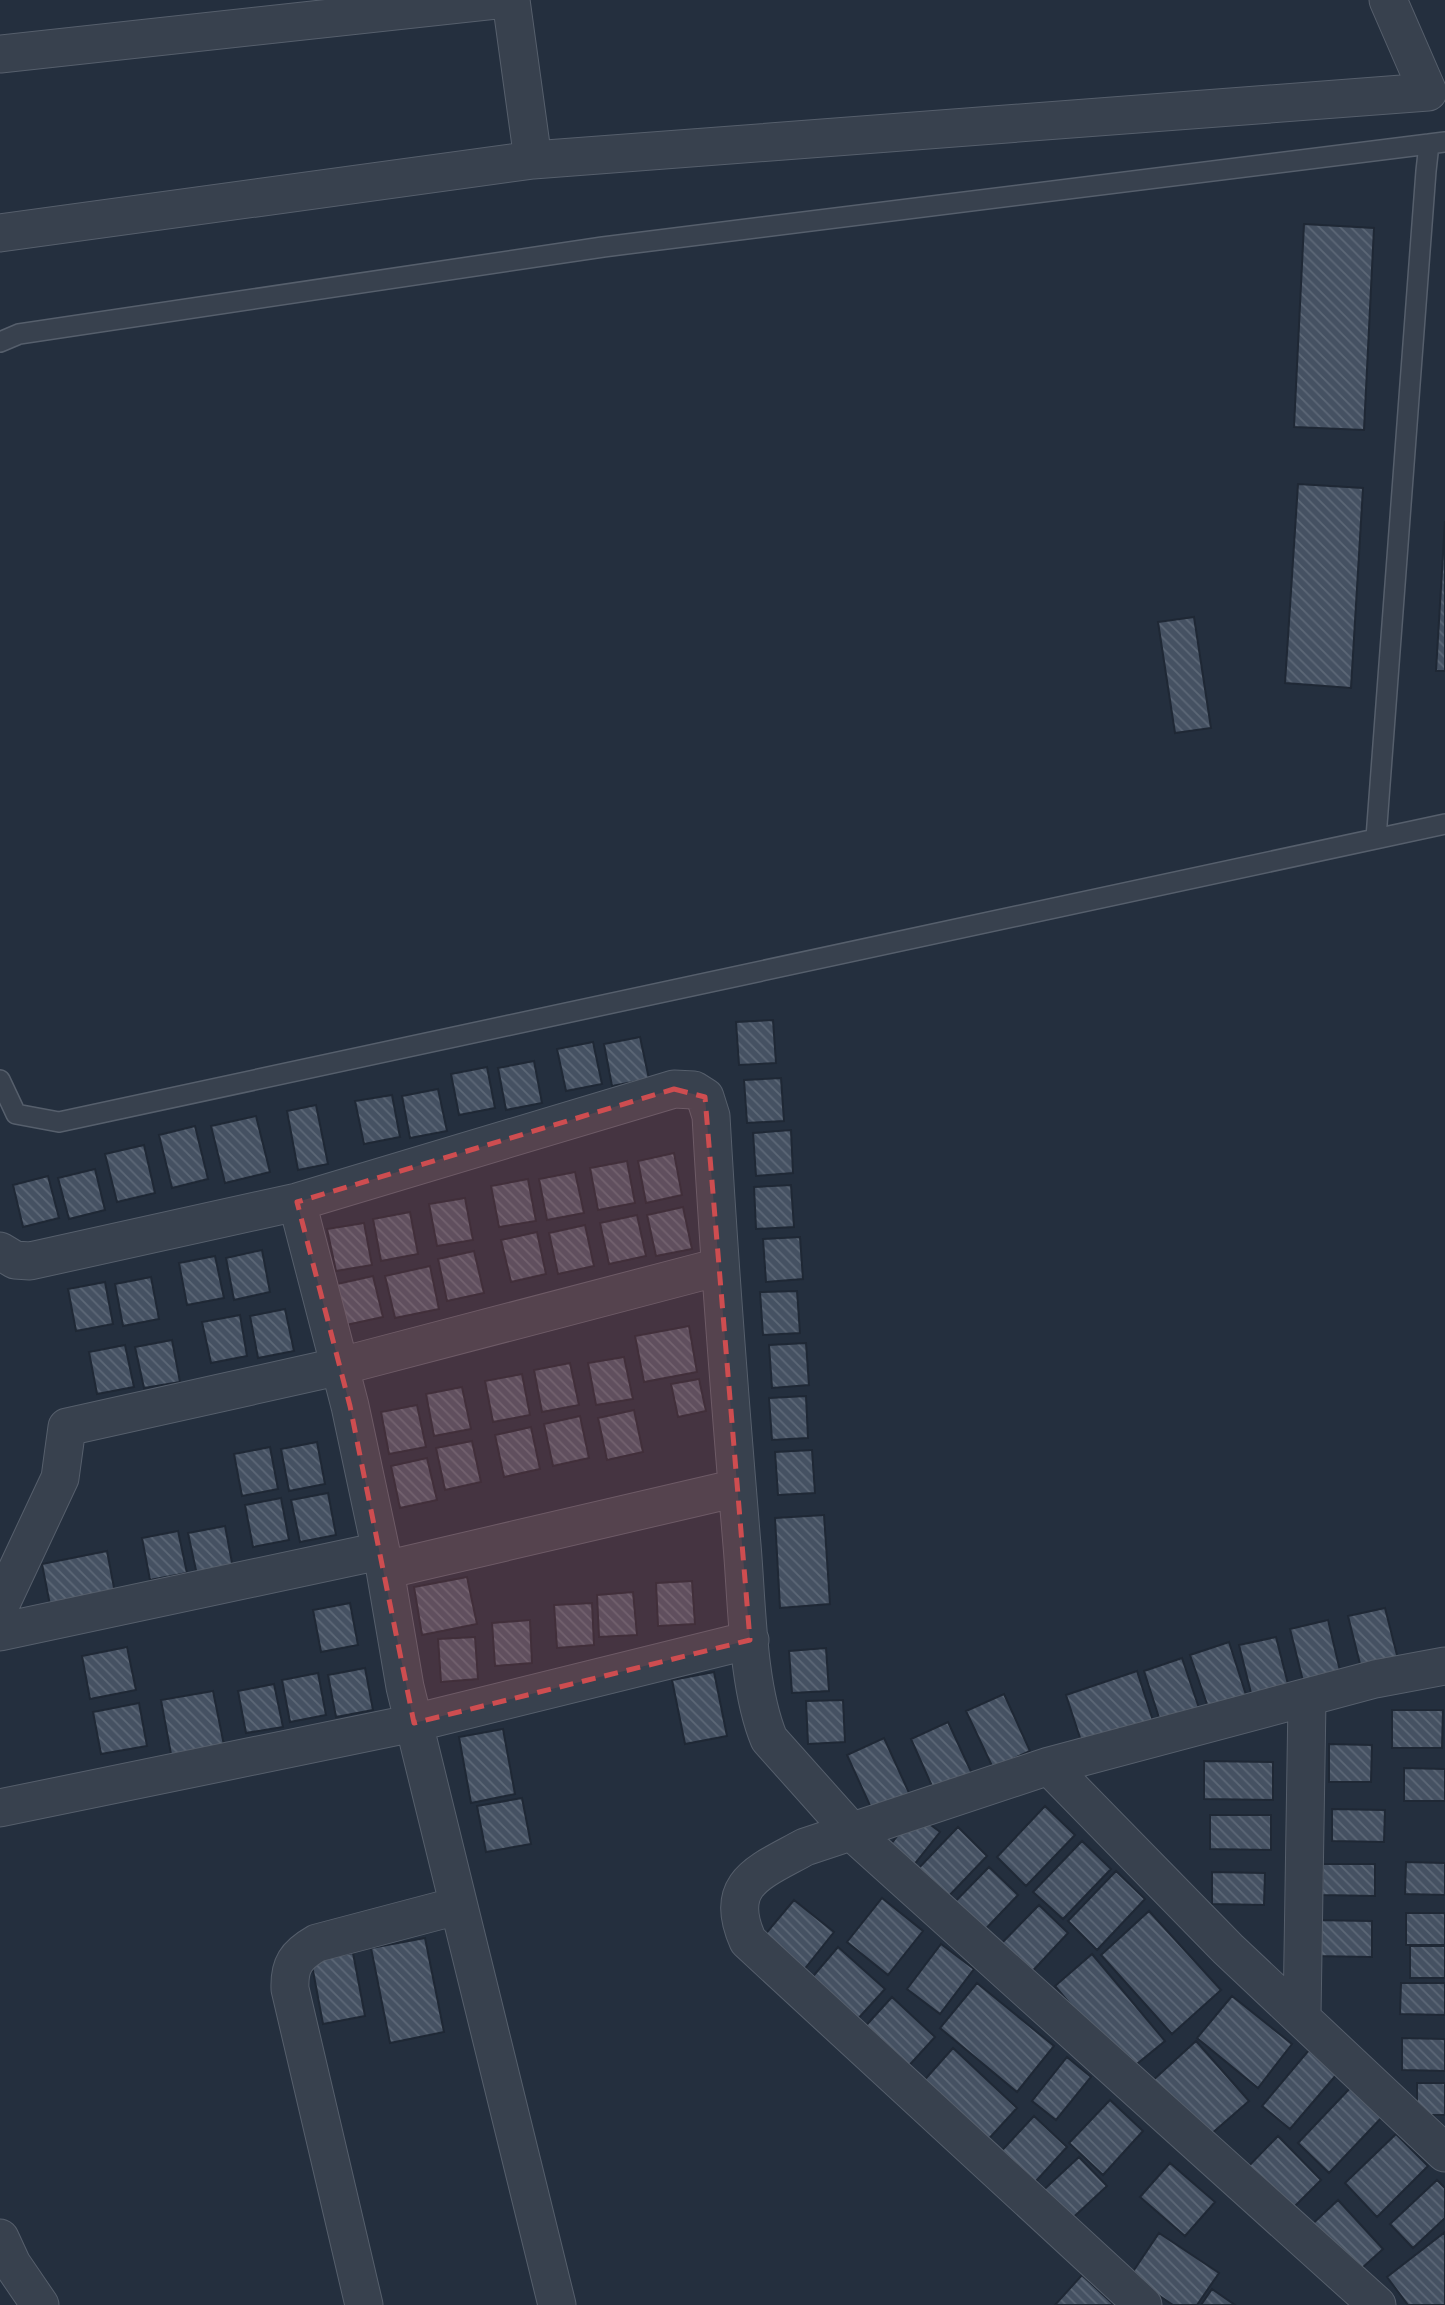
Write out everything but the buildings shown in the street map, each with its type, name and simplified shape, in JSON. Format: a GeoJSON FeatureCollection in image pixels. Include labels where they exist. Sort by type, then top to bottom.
{"type":"FeatureCollection","features":[{"type":"Feature","properties":{"kind":"street"},"geometry":{"type":"LineString","coordinates":[[0,54],[496,0]]}},
{"type":"Feature","properties":{"kind":"street"},"geometry":{"type":"LineString","coordinates":[[510,0],[533,160]]}},
{"type":"Feature","properties":{"kind":"street"},"geometry":{"type":"LineString","coordinates":[[0,233],[533,160],[1428,92],[1388,0]]}},
{"type":"Feature","properties":{"kind":"street"},"geometry":{"type":"LineString","coordinates":[[0,1251],[15,1260],[30,1261],[297,1202],[674,1089],[694,1090],[705,1097],[711,1115],[719,1267],[750,1640],[762,1723],[769,1739],[852,1832],[1377,2305]]}},
{"type":"Feature","properties":{"kind":"street"},"geometry":{"type":"LineString","coordinates":[[297,1202],[341,1366],[414,1723],[457,1906],[557,2305]]}},
{"type":"Feature","properties":{"kind":"street"},"geometry":{"type":"LineString","coordinates":[[0,1606],[60,1478],[67,1427],[341,1366],[719,1267]]}},
{"type":"Feature","properties":{"kind":"street"},"geometry":{"type":"LineString","coordinates":[[0,1633],[383,1561],[737,1488]]}},
{"type":"Feature","properties":{"kind":"street"},"geometry":{"type":"LineString","coordinates":[[0,1808],[414,1723],[750,1640]]}},
{"type":"Feature","properties":{"kind":"street"},"geometry":{"type":"LineString","coordinates":[[1143,2305],[748,1941],[739,1920],[738,1900],[744,1887],[769,1867],[805,1847],[1049,1766],[1307,1700],[1375,1679],[1445,1666]]}},
{"type":"Feature","properties":{"kind":"street"},"geometry":{"type":"LineString","coordinates":[[1302,2015],[1307,1700]]}},
{"type":"Feature","properties":{"kind":"street"},"geometry":{"type":"LineString","coordinates":[[1049,1766],[1228,1949],[1302,2015],[1445,2153]]}},
{"type":"Feature","properties":{"kind":"street"},"geometry":{"type":"LineString","coordinates":[[365,2305],[290,1989],[289,1974],[301,1952],[317,1943],[457,1906]]}},
{"type":"Feature","properties":{"kind":"street"},"geometry":{"type":"LineString","coordinates":[[0,2238],[12,2264],[40,2305]]}},
{"type":"Feature","properties":{"kind":"lane"},"geometry":{"type":"LineString","coordinates":[[0,342],[19,334],[603,247],[1437,143],[1376,838]]}},
{"type":"Feature","properties":{"kind":"lane"},"geometry":{"type":"LineString","coordinates":[[0,1080],[16,1114],[59,1122],[1445,824]]}},
{"type":"Feature","properties":{"kind":"highlighted area"},"geometry":{"type":"Polygon","coordinates":[[[674,1089],[705,1097],[750,1640],[414,1723],[350,1406],[297,1202],[674,1089]]]}}]}
